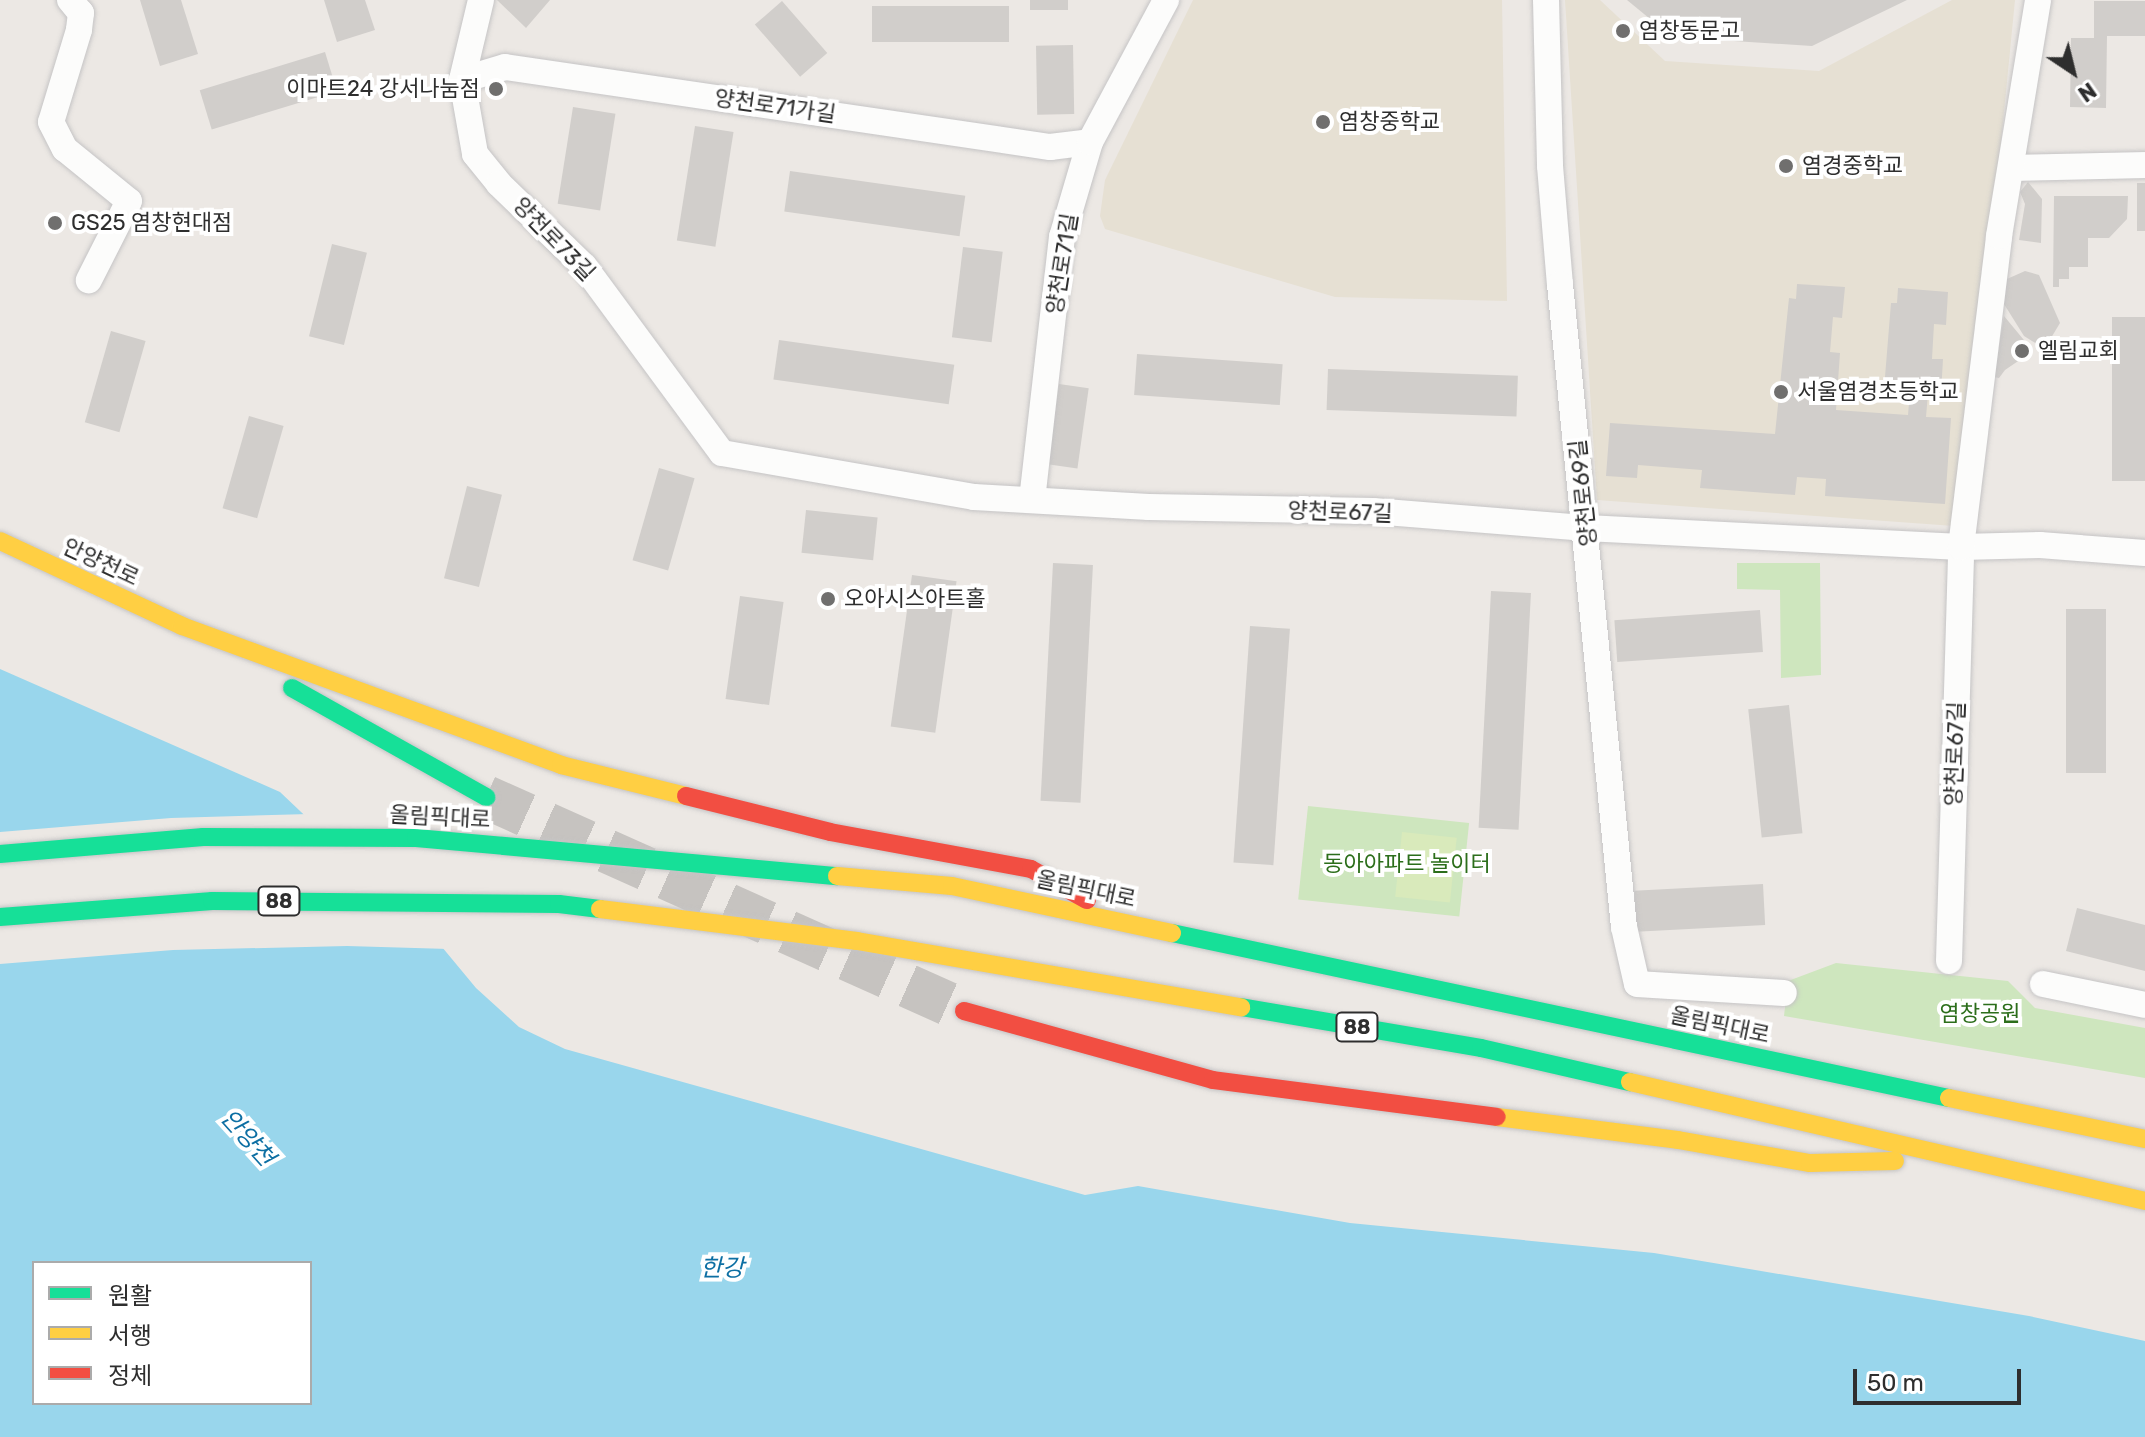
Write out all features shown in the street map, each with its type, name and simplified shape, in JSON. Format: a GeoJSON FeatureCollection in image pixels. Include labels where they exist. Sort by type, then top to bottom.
{"type":"FeatureCollection","features":[{"type":"Feature","properties":{"kind":"main road","name":"안양천로"},"geometry":{"type":"LineString","coordinates":[[0,541],[182,626]]}},
{"type":"Feature","properties":{"kind":"main road"},"geometry":{"type":"LineString","coordinates":[[182,626],[486,797]]}},
{"type":"Feature","properties":{"kind":"main road"},"geometry":{"type":"LineString","coordinates":[[182,626],[258,651],[561,765],[830,832],[1031,869],[1128,922]]}},
{"type":"Feature","properties":{"kind":"main road","name":"올림픽대로"},"geometry":{"type":"LineString","coordinates":[[0,854],[203,837],[416,838],[952,886],[2145,1139]]}},
{"type":"Feature","properties":{"kind":"main road","name":"88"},"geometry":{"type":"LineString","coordinates":[[0,917],[212,901],[559,904],[857,941],[1481,1048],[2145,1201]]}},
{"type":"Feature","properties":{"kind":"main road"},"geometry":{"type":"LineString","coordinates":[[964,1011],[1213,1080],[1678,1140],[1810,1163],[1960,1160]]}},
{"type":"Feature","properties":{"kind":"street"},"geometry":{"type":"LineString","coordinates":[[70,0],[81,13],[79,30],[51,122],[65,149],[129,201],[89,280]]}},
{"type":"Feature","properties":{"kind":"street","name":"양천로73길"},"geometry":{"type":"LineString","coordinates":[[481,0],[462,80],[475,154],[499,184],[584,266],[722,453]]}},
{"type":"Feature","properties":{"kind":"street","name":"양천로71길"},"geometry":{"type":"LineString","coordinates":[[1032,500],[1062,237],[1090,142],[1166,0]]}},
{"type":"Feature","properties":{"kind":"street","name":"양천로69길"},"geometry":{"type":"LineString","coordinates":[[1546,0],[1550,166],[1624,927],[1637,984],[1784,993]]}},
{"type":"Feature","properties":{"kind":"street","name":"양천로67길"},"geometry":{"type":"LineString","coordinates":[[1949,961],[1961,547],[1999,236],[2038,0]]}},
{"type":"Feature","properties":{"kind":"street","name":"양천로71가길"},"geometry":{"type":"LineString","coordinates":[[462,80],[505,67],[1050,147],[1090,142]]}},
{"type":"Feature","properties":{"kind":"street"},"geometry":{"type":"LineString","coordinates":[[2012,168],[2145,165]]}},
{"type":"Feature","properties":{"kind":"street","name":"양천로67길"},"geometry":{"type":"LineString","coordinates":[[722,453],[974,497],[1149,507],[1373,511],[1586,528],[1961,547],[2040,545],[2145,553]]}},
{"type":"Feature","properties":{"kind":"street"},"geometry":{"type":"LineString","coordinates":[[2043,984],[2145,1005]]}},
{"type":"Feature","properties":{"kind":"shaded area"},"geometry":{"type":"Polygon","coordinates":[[[1193,0],[1502,0],[1507,301],[1335,297],[1105,229],[1100,216],[1105,180],[1193,0]]]}},
{"type":"Feature","properties":{"kind":"shaded area"},"geometry":{"type":"Polygon","coordinates":[[[1565,0],[1600,0],[1665,61],[1819,71],[1952,0],[2015,0],[1987,285],[1954,526],[1597,500],[1565,0]]]}},
{"type":"Feature","properties":{"kind":"green space"},"geometry":{"type":"Polygon","coordinates":[[[1737,563],[1820,563],[1821,675],[1781,678],[1780,590],[1737,589],[1737,563]]]}},
{"type":"Feature","properties":{"kind":"green space","name":"동아아파트 놀이터"},"geometry":{"type":"Polygon","coordinates":[[[1308,806],[1469,823],[1459,916],[1298,899],[1308,806]]]}},
{"type":"Feature","properties":{"kind":"green space"},"geometry":{"type":"Polygon","coordinates":[[[1402,832],[1457,838],[1450,902],[1395,897],[1402,832]]]}},
{"type":"Feature","properties":{"kind":"green space","name":"염창공원"},"geometry":{"type":"Polygon","coordinates":[[[1836,963],[2008,981],[2035,1008],[2145,1028],[2145,1078],[1784,1016],[1788,981],[1836,963]]]}},
{"type":"Feature","properties":{"kind":"water","name":"한강"},"geometry":{"type":"Polygon","coordinates":[[[0,669],[280,792],[437,941],[476,988],[519,1027],[565,1049],[1085,1195],[1138,1186],[1350,1223],[1654,1253],[2029,1316],[2145,1341],[2145,1437],[0,1437],[0,669]]]}},
{"type":"Feature","properties":{"kind":"pier"},"geometry":{"type":"Polygon","coordinates":[[[309,814],[449,949],[347,946],[173,950],[0,964],[0,832],[171,818],[309,814]]]}},
{"type":"Feature","properties":{"kind":"building"},"geometry":{"type":"Polygon","coordinates":[[[140,0],[181,0],[198,54],[160,66],[140,0]]]}},
{"type":"Feature","properties":{"kind":"building"},"geometry":{"type":"Polygon","coordinates":[[[324,0],[365,0],[375,30],[337,42],[324,0]]]}},
{"type":"Feature","properties":{"kind":"building"},"geometry":{"type":"Polygon","coordinates":[[[497,0],[550,0],[526,28],[497,0]]]}},
{"type":"Feature","properties":{"kind":"building"},"geometry":{"type":"Polygon","coordinates":[[[1030,0],[1068,0],[1068,10],[1030,10],[1030,0]]]}},
{"type":"Feature","properties":{"kind":"building"},"geometry":{"type":"Polygon","coordinates":[[[1627,0],[1907,0],[1812,46],[1672,37],[1627,0]]]}},
{"type":"Feature","properties":{"kind":"building"},"geometry":{"type":"Polygon","coordinates":[[[782,1],[827,53],[800,77],[755,25],[782,1]]]}},
{"type":"Feature","properties":{"kind":"building"},"geometry":{"type":"Polygon","coordinates":[[[2094,1],[2145,1],[2145,36],[2107,36],[2106,108],[2070,107],[2071,38],[2094,38],[2094,1]]]}},
{"type":"Feature","properties":{"kind":"building"},"geometry":{"type":"Polygon","coordinates":[[[872,6],[1009,6],[1009,42],[872,42],[872,6]]]}},
{"type":"Feature","properties":{"kind":"building"},"geometry":{"type":"Polygon","coordinates":[[[1073,45],[1074,114],[1037,115],[1036,46],[1073,45]]]}},
{"type":"Feature","properties":{"kind":"building"},"geometry":{"type":"Polygon","coordinates":[[[325,52],[337,91],[212,130],[200,90],[325,52]]]}},
{"type":"Feature","properties":{"kind":"building"},"geometry":{"type":"Polygon","coordinates":[[[573,107],[615,114],[600,211],[558,204],[573,107]]]}},
{"type":"Feature","properties":{"kind":"building"},"geometry":{"type":"Polygon","coordinates":[[[695,126],[734,132],[715,247],[677,241],[695,126]]]}},
{"type":"Feature","properties":{"kind":"building"},"geometry":{"type":"Polygon","coordinates":[[[790,171],[965,196],[960,236],[784,212],[790,171]]]}},
{"type":"Feature","properties":{"kind":"building"},"geometry":{"type":"Polygon","coordinates":[[[2028,182],[2042,199],[2041,243],[2019,240],[2025,204],[2020,192],[2028,182]]]}},
{"type":"Feature","properties":{"kind":"building"},"geometry":{"type":"Polygon","coordinates":[[[2137,183],[2145,183],[2145,231],[2137,231],[2137,183]]]}},
{"type":"Feature","properties":{"kind":"building"},"geometry":{"type":"Polygon","coordinates":[[[2054,196],[2128,196],[2127,219],[2109,238],[2088,238],[2088,267],[2069,267],[2069,279],[2059,279],[2059,287],[2053,287],[2054,196]]]}},
{"type":"Feature","properties":{"kind":"building"},"geometry":{"type":"Polygon","coordinates":[[[332,244],[367,253],[344,345],[309,336],[332,244]]]}},
{"type":"Feature","properties":{"kind":"building"},"geometry":{"type":"Polygon","coordinates":[[[963,247],[1003,252],[992,342],[952,337],[963,247]]]}},
{"type":"Feature","properties":{"kind":"building"},"geometry":{"type":"Polygon","coordinates":[[[2025,271],[2039,275],[2060,323],[2051,338],[2037,344],[2024,336],[2004,304],[2007,279],[2025,271]]]}},
{"type":"Feature","properties":{"kind":"building"},"geometry":{"type":"Polygon","coordinates":[[[1797,284],[1845,287],[1842,318],[1833,317],[1830,352],[1840,353],[1836,410],[1908,415],[1910,391],[1884,389],[1891,303],[1897,303],[1898,288],[1948,292],[1946,325],[1934,324],[1932,359],[1943,359],[1941,394],[1928,393],[1926,417],[1951,418],[1945,504],[1825,496],[1826,479],[1797,477],[1795,495],[1700,488],[1702,470],[1638,465],[1637,478],[1606,476],[1610,423],[1775,434],[1789,298],[1796,299],[1797,284]]]}},
{"type":"Feature","properties":{"kind":"building"},"geometry":{"type":"Polygon","coordinates":[[[2004,316],[2033,351],[2005,370],[1999,378],[1994,377],[2004,316]]]}},
{"type":"Feature","properties":{"kind":"building"},"geometry":{"type":"Polygon","coordinates":[[[2112,317],[2145,317],[2145,481],[2112,481],[2112,317]]]}},
{"type":"Feature","properties":{"kind":"building"},"geometry":{"type":"Polygon","coordinates":[[[111,331],[146,341],[119,432],[85,422],[111,331]]]}},
{"type":"Feature","properties":{"kind":"building"},"geometry":{"type":"Polygon","coordinates":[[[779,340],[954,365],[949,404],[773,380],[779,340]]]}},
{"type":"Feature","properties":{"kind":"building"},"geometry":{"type":"Polygon","coordinates":[[[1137,354],[1283,364],[1280,405],[1134,395],[1137,354]]]}},
{"type":"Feature","properties":{"kind":"building"},"geometry":{"type":"Polygon","coordinates":[[[1328,369],[1518,376],[1516,417],[1327,410],[1328,369]]]}},
{"type":"Feature","properties":{"kind":"building"},"geometry":{"type":"Polygon","coordinates":[[[1059,384],[1089,388],[1077,468],[1048,464],[1059,384]]]}},
{"type":"Feature","properties":{"kind":"building"},"geometry":{"type":"Polygon","coordinates":[[[249,416],[284,426],[257,518],[223,508],[249,416]]]}},
{"type":"Feature","properties":{"kind":"building"},"geometry":{"type":"Polygon","coordinates":[[[659,468],[695,478],[668,570],[633,560],[659,468]]]}},
{"type":"Feature","properties":{"kind":"building"},"geometry":{"type":"Polygon","coordinates":[[[467,486],[502,495],[479,587],[444,578],[467,486]]]}},
{"type":"Feature","properties":{"kind":"building"},"geometry":{"type":"Polygon","coordinates":[[[806,510],[878,518],[873,560],[802,553],[806,510]]]}},
{"type":"Feature","properties":{"kind":"building"},"geometry":{"type":"Polygon","coordinates":[[[1053,563],[1093,565],[1080,803],[1041,801],[1053,563]]]}},
{"type":"Feature","properties":{"kind":"building"},"geometry":{"type":"Polygon","coordinates":[[[912,575],[957,581],[935,733],[891,727],[912,575]]]}},
{"type":"Feature","properties":{"kind":"building"},"geometry":{"type":"Polygon","coordinates":[[[1491,591],[1531,593],[1519,830],[1479,828],[1491,591]]]}},
{"type":"Feature","properties":{"kind":"building"},"geometry":{"type":"Polygon","coordinates":[[[740,596],[784,602],[769,705],[726,699],[740,596]]]}},
{"type":"Feature","properties":{"kind":"building"},"geometry":{"type":"Polygon","coordinates":[[[2066,609],[2106,609],[2106,773],[2066,773],[2066,609]]]}},
{"type":"Feature","properties":{"kind":"building"},"geometry":{"type":"Polygon","coordinates":[[[1760,610],[1763,652],[1617,662],[1614,620],[1760,610]]]}},
{"type":"Feature","properties":{"kind":"building"},"geometry":{"type":"Polygon","coordinates":[[[1250,626],[1290,629],[1273,865],[1233,862],[1250,626]]]}},
{"type":"Feature","properties":{"kind":"building"},"geometry":{"type":"Polygon","coordinates":[[[1789,705],[1802,833],[1762,838],[1748,709],[1789,705]]]}},
{"type":"Feature","properties":{"kind":"building"},"geometry":{"type":"Polygon","coordinates":[[[1763,884],[1765,925],[1636,932],[1634,891],[1763,884]]]}},
{"type":"Feature","properties":{"kind":"building"},"geometry":{"type":"Polygon","coordinates":[[[2077,908],[2145,925],[2145,971],[2066,951],[2077,908]]]}},
{"type":"Feature","properties":{"kind":"tunnel"},"geometry":{"type":"LineString","coordinates":[[486,797],[964,1011]]}},
{"type":"Feature","properties":{"kind":"traffic: fast"},"geometry":{"type":"LineString","coordinates":[[292,688],[486,797]]}},
{"type":"Feature","properties":{"kind":"traffic: fast"},"geometry":{"type":"LineString","coordinates":[[0,854],[203,837],[416,838],[837,876]]}},
{"type":"Feature","properties":{"kind":"traffic: fast"},"geometry":{"type":"LineString","coordinates":[[0,917],[212,901],[559,904],[600,909]]}},
{"type":"Feature","properties":{"kind":"traffic: fast"},"geometry":{"type":"LineString","coordinates":[[1172,933],[1949,1098]]}},
{"type":"Feature","properties":{"kind":"traffic: fast"},"geometry":{"type":"LineString","coordinates":[[1241,1007],[1481,1048],[1630,1082]]}},
{"type":"Feature","properties":{"kind":"traffic: slow"},"geometry":{"type":"LineString","coordinates":[[0,541],[182,626]]}},
{"type":"Feature","properties":{"kind":"traffic: slow"},"geometry":{"type":"LineString","coordinates":[[182,626],[561,765],[686,796]]}},
{"type":"Feature","properties":{"kind":"traffic: slow"},"geometry":{"type":"LineString","coordinates":[[837,876],[952,886],[1172,933]]}},
{"type":"Feature","properties":{"kind":"traffic: slow"},"geometry":{"type":"LineString","coordinates":[[600,909],[857,941],[1241,1007]]}},
{"type":"Feature","properties":{"kind":"traffic: slow"},"geometry":{"type":"LineString","coordinates":[[1630,1082],[2145,1201]]}},
{"type":"Feature","properties":{"kind":"traffic: slow"},"geometry":{"type":"LineString","coordinates":[[1949,1098],[2145,1139]]}},
{"type":"Feature","properties":{"kind":"traffic: slow"},"geometry":{"type":"LineString","coordinates":[[1497,1117],[1678,1140],[1810,1163],[1895,1161]]}},
{"type":"Feature","properties":{"kind":"traffic: jam"},"geometry":{"type":"LineString","coordinates":[[686,796],[830,832],[1031,869],[1087,900]]}},
{"type":"Feature","properties":{"kind":"traffic: jam"},"geometry":{"type":"LineString","coordinates":[[964,1011],[1213,1080],[1497,1117]]}},
{"type":"Feature","properties":{"kind":"place","name":"염창동문고"},"geometry":{"type":"Point","coordinates":[1623,31]}},
{"type":"Feature","properties":{"kind":"place","name":"이마트24 강서나눔점"},"geometry":{"type":"Point","coordinates":[496,89]}},
{"type":"Feature","properties":{"kind":"place","name":"염창중학교"},"geometry":{"type":"Point","coordinates":[1323,122]}},
{"type":"Feature","properties":{"kind":"place","name":"염경중학교"},"geometry":{"type":"Point","coordinates":[1786,166]}},
{"type":"Feature","properties":{"kind":"place","name":"GS25 염창현대점"},"geometry":{"type":"Point","coordinates":[55,223]}},
{"type":"Feature","properties":{"kind":"place","name":"엘림교회"},"geometry":{"type":"Point","coordinates":[2022,351]}},
{"type":"Feature","properties":{"kind":"place","name":"서울염경초등학교"},"geometry":{"type":"Point","coordinates":[1781,392]}},
{"type":"Feature","properties":{"kind":"place","name":"오아시스아트홀"},"geometry":{"type":"Point","coordinates":[828,599]}},
{"type":"Feature","properties":{"kind":"water label","name":"안양천"},"geometry":{"type":"Point","coordinates":[247,1138]}}]}
